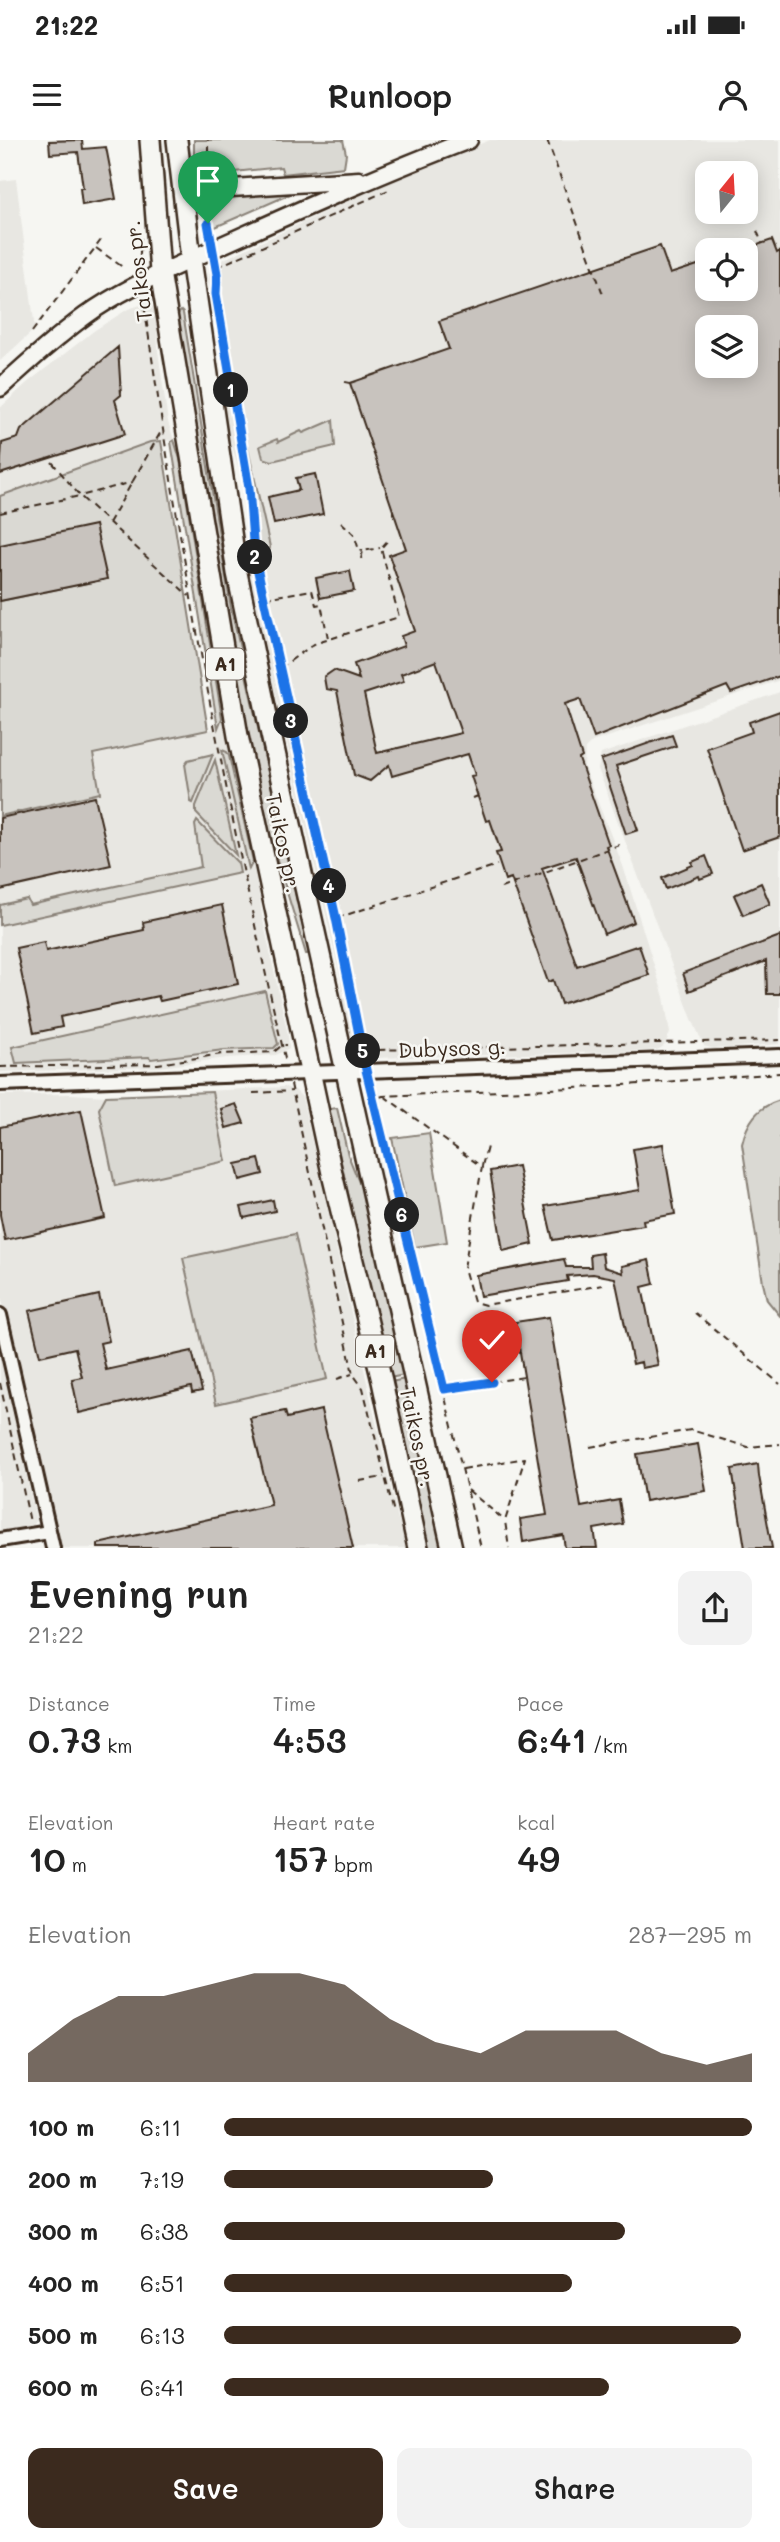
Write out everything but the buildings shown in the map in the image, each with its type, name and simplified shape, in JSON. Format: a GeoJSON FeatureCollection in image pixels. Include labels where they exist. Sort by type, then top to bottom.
{"type":"FeatureCollection","features":[{"type":"Feature","properties":{"kind":"main road","name":"Taikos pr."},"geometry":{"type":"LineString","coordinates":[[150,140],[160,272],[238,736],[418,1548]]}},
{"type":"Feature","properties":{"kind":"main road","name":"Taikos pr."},"geometry":{"type":"LineString","coordinates":[[177,140],[191,259],[237,573],[452,1548]]}},
{"type":"Feature","properties":{"kind":"main road"},"geometry":{"type":"LineString","coordinates":[[0,388],[48,345],[124,291],[160,272],[368,179],[469,140]]}},
{"type":"Feature","properties":{"kind":"main road"},"geometry":{"type":"LineString","coordinates":[[183,191],[368,179]]}},
{"type":"Feature","properties":{"kind":"street","name":"Dubysos g."},"geometry":{"type":"LineString","coordinates":[[0,1084],[780,1056]]}},
{"type":"Feature","properties":{"kind":"street"},"geometry":{"type":"LineString","coordinates":[[0,1315],[53,1548]]}},
{"type":"Feature","properties":{"kind":"street"},"geometry":{"type":"LineString","coordinates":[[0,1540],[49,1532]]}},
{"type":"Feature","properties":{"kind":"path"},"geometry":{"type":"LineString","coordinates":[[210,140],[206,206],[216,267],[216,294],[249,488],[254,554],[336,918],[366,1070],[481,1548]]}},
{"type":"Feature","properties":{"kind":"path"},"geometry":{"type":"LineString","coordinates":[[547,140],[604,297]]}},
{"type":"Feature","properties":{"kind":"path"},"geometry":{"type":"LineString","coordinates":[[216,267],[391,189]]}},
{"type":"Feature","properties":{"kind":"path"},"geometry":{"type":"LineString","coordinates":[[757,231],[762,243]]}},
{"type":"Feature","properties":{"kind":"path"},"geometry":{"type":"LineString","coordinates":[[32,331],[102,240]]}},
{"type":"Feature","properties":{"kind":"path"},"geometry":{"type":"LineString","coordinates":[[96,248],[124,268]]}},
{"type":"Feature","properties":{"kind":"path"},"geometry":{"type":"LineString","coordinates":[[345,382],[350,383]]}},
{"type":"Feature","properties":{"kind":"path"},"geometry":{"type":"LineString","coordinates":[[109,523],[164,427]]}},
{"type":"Feature","properties":{"kind":"path"},"geometry":{"type":"LineString","coordinates":[[52,462],[80,496],[191,598]]}},
{"type":"Feature","properties":{"kind":"path"},"geometry":{"type":"LineString","coordinates":[[0,513],[134,481]]}},
{"type":"Feature","properties":{"kind":"path"},"geometry":{"type":"LineString","coordinates":[[341,522],[354,534],[359,550],[381,548],[389,539]]}},
{"type":"Feature","properties":{"kind":"path"},"geometry":{"type":"LineString","coordinates":[[279,669],[314,644],[399,617],[381,548]]}},
{"type":"Feature","properties":{"kind":"path"},"geometry":{"type":"LineString","coordinates":[[361,559],[363,551]]}},
{"type":"Feature","properties":{"kind":"path"},"geometry":{"type":"LineString","coordinates":[[264,598],[312,590],[316,605],[321,604],[329,639]]}},
{"type":"Feature","properties":{"kind":"path"},"geometry":{"type":"LineString","coordinates":[[474,798],[478,796]]}},
{"type":"Feature","properties":{"kind":"path"},"geometry":{"type":"LineString","coordinates":[[501,888],[619,845]]}},
{"type":"Feature","properties":{"kind":"path"},"geometry":{"type":"LineString","coordinates":[[336,918],[497,865]]}},
{"type":"Feature","properties":{"kind":"path"},"geometry":{"type":"LineString","coordinates":[[352,1043],[361,1043],[375,1050],[780,1040]]}},
{"type":"Feature","properties":{"kind":"path"},"geometry":{"type":"LineString","coordinates":[[0,1066],[158,1064],[222,1054],[275,1052],[282,1045]]}},
{"type":"Feature","properties":{"kind":"path"},"geometry":{"type":"LineString","coordinates":[[352,1101],[375,1100],[383,1096],[599,1087],[780,1073]]}},
{"type":"Feature","properties":{"kind":"path"},"geometry":{"type":"LineString","coordinates":[[253,1093],[293,1091]]}},
{"type":"Feature","properties":{"kind":"path"},"geometry":{"type":"LineString","coordinates":[[383,1096],[482,1167]]}},
{"type":"Feature","properties":{"kind":"path"},"geometry":{"type":"LineString","coordinates":[[488,1143],[464,1268],[474,1303],[485,1305],[603,1285]]}},
{"type":"Feature","properties":{"kind":"path"},"geometry":{"type":"LineString","coordinates":[[695,1313],[780,1384]]}},
{"type":"Feature","properties":{"kind":"path"},"geometry":{"type":"LineString","coordinates":[[337,1380],[353,1374]]}},
{"type":"Feature","properties":{"kind":"path"},"geometry":{"type":"LineString","coordinates":[[444,1389],[524,1377]]}},
{"type":"Feature","properties":{"kind":"path"},"geometry":{"type":"LineString","coordinates":[[0,1383],[33,1535]]}},
{"type":"Feature","properties":{"kind":"path"},"geometry":{"type":"LineString","coordinates":[[590,1447],[691,1430],[748,1447],[780,1444]]}},
{"type":"Feature","properties":{"kind":"path"},"geometry":{"type":"LineString","coordinates":[[463,1469],[524,1458],[505,1521],[509,1548]]}},
{"type":"Feature","properties":{"kind":"path"},"geometry":{"type":"LineString","coordinates":[[360,1481],[385,1477]]}},
{"type":"Feature","properties":{"kind":"path"},"geometry":{"type":"LineString","coordinates":[[468,1489],[505,1521]]}},
{"type":"Feature","properties":{"kind":"shaded area"},"geometry":{"type":"Polygon","coordinates":[[[194,140],[343,140],[346,154],[344,167],[283,174],[281,167],[216,174],[203,171],[200,174],[194,161],[194,140]]]}},
{"type":"Feature","properties":{"kind":"shaded area"},"geometry":{"type":"Polygon","coordinates":[[[490,140],[780,140],[780,680],[592,742],[585,749],[584,767],[623,866],[664,997],[670,1033],[664,1046],[657,1050],[372,1058],[356,1053],[346,1041],[341,980],[251,586],[246,553],[242,478],[225,424],[223,369],[208,281],[212,266],[410,172],[490,140]]]}},
{"type":"Feature","properties":{"kind":"shaded area"},"geometry":{"type":"Polygon","coordinates":[[[16,179],[35,329],[0,361],[0,181],[16,179]]]}},
{"type":"Feature","properties":{"kind":"shaded area"},"geometry":{"type":"Polygon","coordinates":[[[301,187],[302,189],[213,228],[210,201],[301,187]]]}},
{"type":"Feature","properties":{"kind":"shaded area"},"geometry":{"type":"Polygon","coordinates":[[[147,303],[157,312],[158,351],[168,422],[174,440],[150,442],[0,496],[0,408],[27,383],[95,330],[128,309],[147,303]]]}},
{"type":"Feature","properties":{"kind":"shaded area"},"geometry":{"type":"Polygon","coordinates":[[[181,311],[231,608],[309,954],[306,954],[265,821],[246,734],[177,315],[181,311]]]}},
{"type":"Feature","properties":{"kind":"shaded area"},"geometry":{"type":"Polygon","coordinates":[[[333,420],[335,446],[272,461],[263,458],[260,446],[277,439],[278,442],[333,420]]]}},
{"type":"Feature","properties":{"kind":"shaded area"},"geometry":{"type":"Polygon","coordinates":[[[174,440],[180,459],[222,718],[218,728],[171,442],[174,440]]]}},
{"type":"Feature","properties":{"kind":"shaded area"},"geometry":{"type":"Polygon","coordinates":[[[161,441],[208,730],[93,754],[100,793],[0,816],[0,601],[106,579],[0,545],[0,496],[150,442],[161,441]]]}},
{"type":"Feature","properties":{"kind":"shaded area"},"geometry":{"type":"Polygon","coordinates":[[[248,449],[270,547],[269,554],[262,560],[256,533],[246,452],[248,449]]]}},
{"type":"Feature","properties":{"kind":"shaded area"},"geometry":{"type":"Polygon","coordinates":[[[780,692],[780,1044],[714,1049],[704,1046],[692,1019],[598,769],[601,754],[780,692]]]}},
{"type":"Feature","properties":{"kind":"shaded area"},"geometry":{"type":"Polygon","coordinates":[[[222,718],[258,880],[262,915],[289,1048],[276,1055],[160,1067],[0,1072],[0,816],[100,793],[93,754],[218,728],[222,718]]]}},
{"type":"Feature","properties":{"kind":"shaded area"},"geometry":{"type":"Polygon","coordinates":[[[222,750],[229,756],[253,861],[249,869],[222,750]]]}},
{"type":"Feature","properties":{"kind":"shaded area"},"geometry":{"type":"Polygon","coordinates":[[[213,754],[193,803],[185,764],[188,760],[213,754]]]}},
{"type":"Feature","properties":{"kind":"shaded area"},"geometry":{"type":"Polygon","coordinates":[[[215,760],[236,855],[196,813],[196,806],[215,760]]]}},
{"type":"Feature","properties":{"kind":"shaded area"},"geometry":{"type":"Polygon","coordinates":[[[197,821],[238,863],[240,873],[0,925],[0,905],[27,899],[30,905],[201,867],[195,825],[197,821]]]}},
{"type":"Feature","properties":{"kind":"shaded area"},"geometry":{"type":"Polygon","coordinates":[[[265,991],[278,1044],[274,1048],[224,1050],[151,1059],[16,1063],[12,1047],[265,991]]]}},
{"type":"Feature","properties":{"kind":"shaded area"},"geometry":{"type":"Polygon","coordinates":[[[285,1087],[295,1090],[302,1097],[398,1519],[404,1529],[407,1548],[59,1548],[0,1292],[0,1095],[106,1096],[285,1087]]]}},
{"type":"Feature","properties":{"kind":"shaded area"},"geometry":{"type":"Polygon","coordinates":[[[212,1092],[226,1161],[115,1186],[99,1109],[106,1096],[212,1092]]]}},
{"type":"Feature","properties":{"kind":"shaded area"},"geometry":{"type":"Polygon","coordinates":[[[780,1100],[780,1316],[767,1300],[763,1283],[742,1144],[754,1116],[780,1100]]]}},
{"type":"Feature","properties":{"kind":"shaded area"},"geometry":{"type":"Polygon","coordinates":[[[337,1108],[348,1155],[363,1192],[404,1375],[390,1378],[329,1109],[337,1108]]]}},
{"type":"Feature","properties":{"kind":"shaded area"},"geometry":{"type":"Polygon","coordinates":[[[429,1133],[447,1242],[415,1247],[392,1138],[429,1133]]]}},
{"type":"Feature","properties":{"kind":"shaded area"},"geometry":{"type":"Polygon","coordinates":[[[295,1234],[327,1379],[216,1404],[183,1258],[295,1234]]]}},
{"type":"Feature","properties":{"kind":"shaded area"},"geometry":{"type":"Polygon","coordinates":[[[0,1348],[36,1520],[31,1527],[0,1533],[0,1348]]]}},
{"type":"Feature","properties":{"kind":"shaded area"},"geometry":{"type":"Polygon","coordinates":[[[405,1379],[443,1548],[429,1548],[391,1382],[405,1379]]]}},
{"type":"Feature","properties":{"kind":"route"},"geometry":{"type":"LineString","coordinates":[[208,223],[217,274],[216,294],[249,488],[254,554],[316,824],[354,1000],[366,1070],[444,1389],[492,1382]]}}]}
